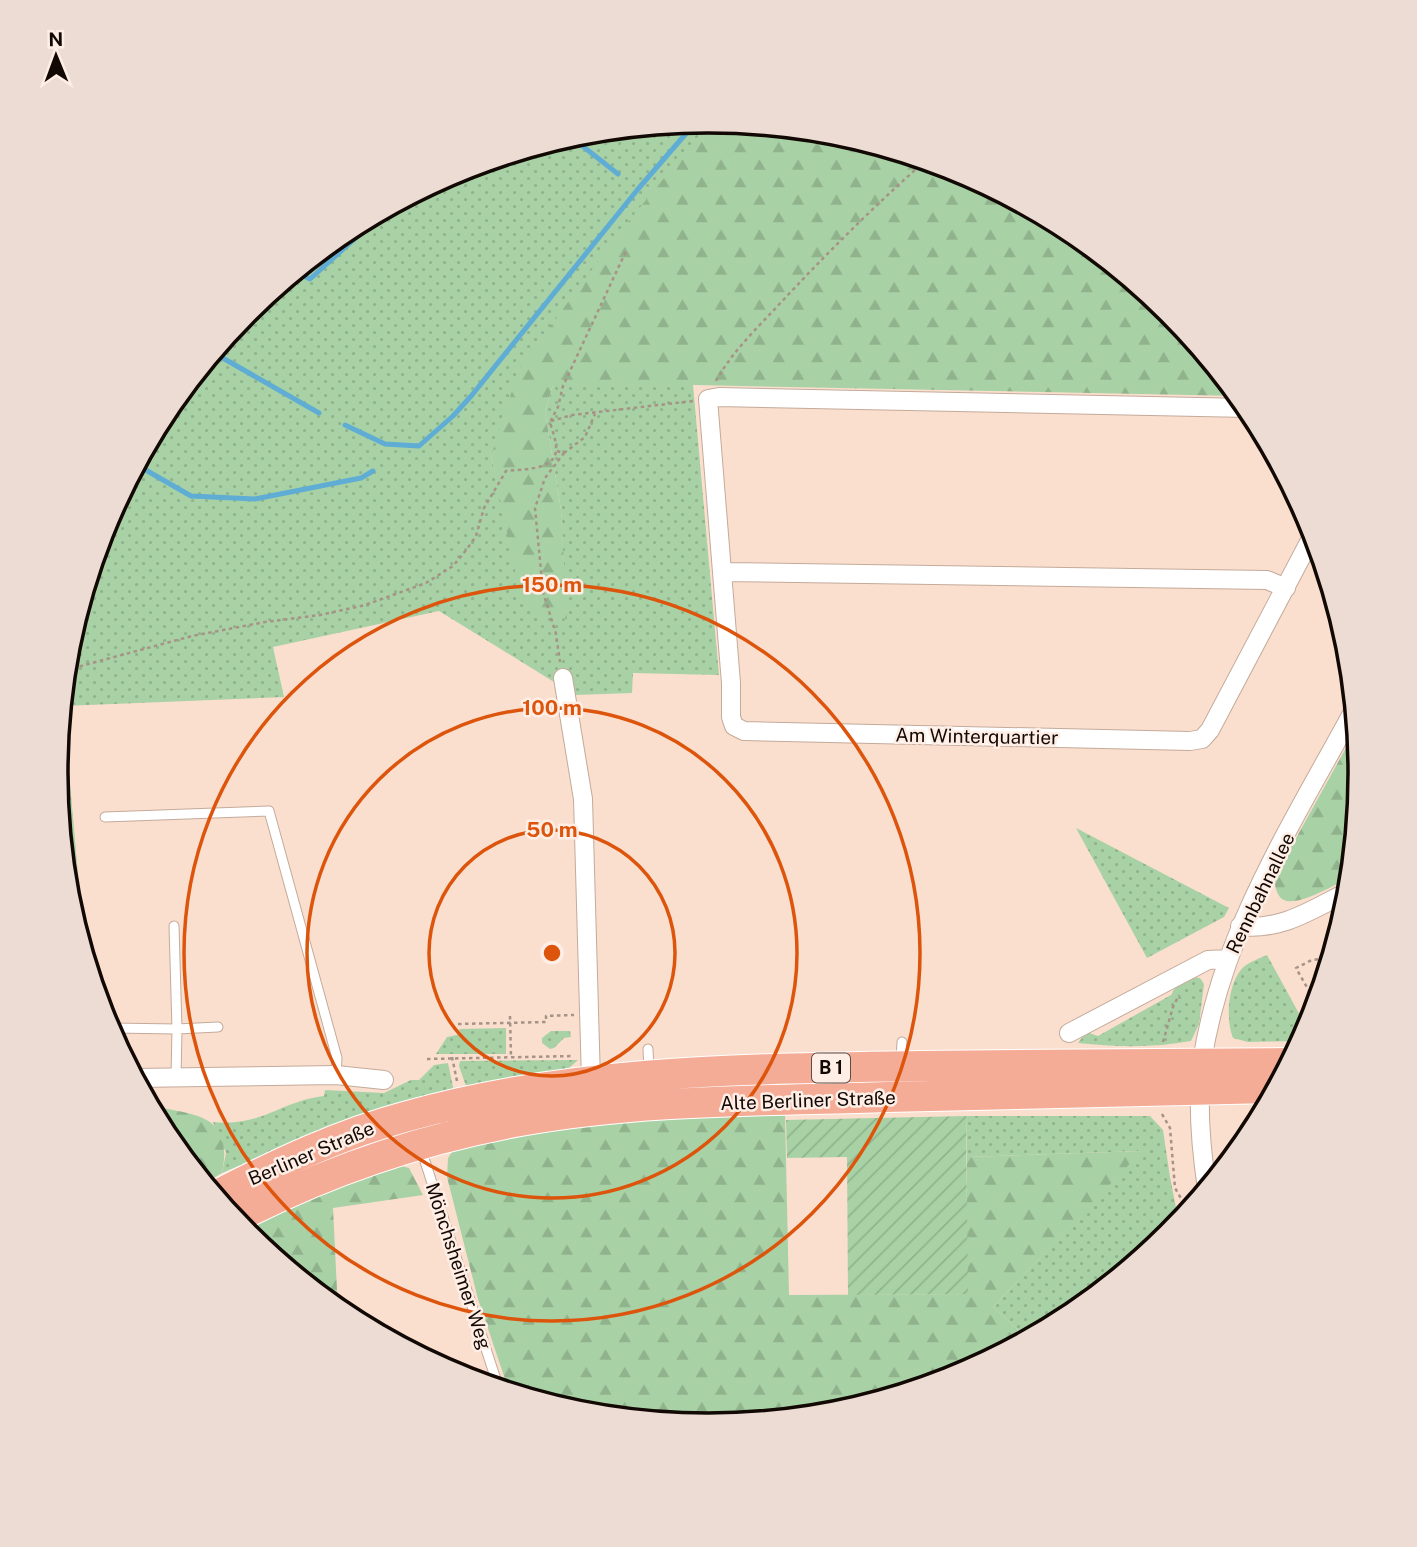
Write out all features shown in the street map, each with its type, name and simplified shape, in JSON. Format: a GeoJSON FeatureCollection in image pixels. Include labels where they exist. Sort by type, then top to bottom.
{"type":"FeatureCollection","features":[{"type":"Feature","properties":{"kind":"main road","name":"Alte Berliner Straße"},"geometry":{"type":"LineString","coordinates":[[408,1116],[523,1090],[591,1080],[649,1062],[747,1070],[902,1054],[1201,1076]]}},
{"type":"Feature","properties":{"kind":"main road","name":"B 1"},"geometry":{"type":"LineString","coordinates":[[1201,1076],[1279,1065]]}},
{"type":"Feature","properties":{"kind":"main road","name":"Alte Berliner Straße"},"geometry":{"type":"LineString","coordinates":[[419,1144],[521,1121],[581,1112],[691,1103],[1201,1076]]}},
{"type":"Feature","properties":{"kind":"main road","name":"B 1"},"geometry":{"type":"LineString","coordinates":[[1201,1076],[1267,1087]]}},
{"type":"Feature","properties":{"kind":"main road","name":"Berliner Straße"},"geometry":{"type":"LineString","coordinates":[[224,1192],[325,1144],[408,1116]]}},
{"type":"Feature","properties":{"kind":"main road","name":"Berliner Straße"},"geometry":{"type":"LineString","coordinates":[[245,1214],[344,1169],[419,1144]]}},
{"type":"Feature","properties":{"kind":"street"},"geometry":{"type":"LineString","coordinates":[[708,399],[719,397],[1233,408]]}},
{"type":"Feature","properties":{"kind":"street","name":"Am Winterquartier"},"geometry":{"type":"LineString","coordinates":[[708,399],[731,683],[731,717],[734,726],[744,731],[1190,741],[1202,739],[1210,730],[1307,547]]}},
{"type":"Feature","properties":{"kind":"street"},"geometry":{"type":"LineString","coordinates":[[722,572],[1268,580],[1286,588]]}},
{"type":"Feature","properties":{"kind":"street"},"geometry":{"type":"LineString","coordinates":[[563,678],[583,799],[591,1080]]}},
{"type":"Feature","properties":{"kind":"street","name":"Rennbahnallee"},"geometry":{"type":"LineString","coordinates":[[1206,1175],[1201,1076],[1215,1001],[1227,960],[1240,926],[1346,723]]}},
{"type":"Feature","properties":{"kind":"street"},"geometry":{"type":"LineString","coordinates":[[1240,926],[1273,926],[1336,897]]}},
{"type":"Feature","properties":{"kind":"street"},"geometry":{"type":"LineString","coordinates":[[1069,1033],[1208,960],[1227,960]]}},
{"type":"Feature","properties":{"kind":"street"},"geometry":{"type":"LineString","coordinates":[[145,1078],[336,1075],[384,1080]]}},
{"type":"Feature","properties":{"kind":"lane"},"geometry":{"type":"LineString","coordinates":[[105,817],[269,811],[337,1058],[336,1075]]}},
{"type":"Feature","properties":{"kind":"lane"},"geometry":{"type":"LineString","coordinates":[[174,926],[176,1078]]}},
{"type":"Feature","properties":{"kind":"lane"},"geometry":{"type":"LineString","coordinates":[[121,1028],[218,1027]]}},
{"type":"Feature","properties":{"kind":"lane","name":"Mönchsheimer Weg"},"geometry":{"type":"LineString","coordinates":[[419,1144],[495,1377]]}},
{"type":"Feature","properties":{"kind":"path"},"geometry":{"type":"LineString","coordinates":[[550,422],[572,415],[708,399],[719,375],[745,341],[873,207],[917,168]]}},
{"type":"Feature","properties":{"kind":"path"},"geometry":{"type":"LineString","coordinates":[[78,667],[192,636],[365,605],[426,583],[453,566],[475,536],[484,508],[506,471],[545,466],[556,451],[550,422],[558,407],[563,386],[627,249]]}},
{"type":"Feature","properties":{"kind":"path"},"geometry":{"type":"LineString","coordinates":[[563,678],[556,634],[543,592],[535,508],[545,478],[564,453],[585,437],[595,414]]}},
{"type":"Feature","properties":{"kind":"path"},"geometry":{"type":"LineString","coordinates":[[556,451],[564,453]]}},
{"type":"Feature","properties":{"kind":"path"},"geometry":{"type":"LineString","coordinates":[[1310,993],[1296,968],[1321,959]]}},
{"type":"Feature","properties":{"kind":"path"},"geometry":{"type":"LineString","coordinates":[[1161,1048],[1173,1007],[1197,966]]}},
{"type":"Feature","properties":{"kind":"path"},"geometry":{"type":"LineString","coordinates":[[458,1024],[546,1022],[546,1016],[575,1015]]}},
{"type":"Feature","properties":{"kind":"path"},"geometry":{"type":"LineString","coordinates":[[510,1016],[511,1056]]}},
{"type":"Feature","properties":{"kind":"path"},"geometry":{"type":"LineString","coordinates":[[1162,1114],[1170,1128],[1175,1188],[1184,1203]]}},
{"type":"Feature","properties":{"kind":"green space"},"geometry":{"type":"Polygon","coordinates":[[[701,133],[792,139],[874,155],[914,167],[992,199],[1064,241],[1131,292],[1190,351],[1225,396],[693,385],[553,385],[545,411],[561,510],[567,619],[536,615],[521,599],[491,456],[519,369],[618,234],[701,133]]]}},
{"type":"Feature","properties":{"kind":"green space"},"geometry":{"type":"Polygon","coordinates":[[[704,133],[491,456],[507,525],[566,619],[561,510],[545,411],[553,385],[693,385],[719,675],[633,673],[632,693],[575,695],[439,611],[273,647],[284,697],[73,706],[81,649],[102,568],[134,490],[154,453],[176,418],[227,351],[286,292],[388,219],[425,199],[503,167],[543,155],[625,139],[704,133]]]}},
{"type":"Feature","properties":{"kind":"green space"},"geometry":{"type":"Polygon","coordinates":[[[1348,745],[1347,815],[1339,883],[1306,898],[1288,901],[1282,899],[1277,892],[1274,878],[1348,745]]]}},
{"type":"Feature","properties":{"kind":"green space"},"geometry":{"type":"Polygon","coordinates":[[[68,766],[77,864],[70,815],[68,766]]]}},
{"type":"Feature","properties":{"kind":"green space"},"geometry":{"type":"Polygon","coordinates":[[[68,766],[77,864],[70,815],[68,766]]]}},
{"type":"Feature","properties":{"kind":"green space"},"geometry":{"type":"Polygon","coordinates":[[[1076,828],[1229,908],[1224,917],[1147,958],[1076,828]]]}},
{"type":"Feature","properties":{"kind":"green space"},"geometry":{"type":"Polygon","coordinates":[[[1267,955],[1301,1017],[1290,1041],[1248,1042],[1233,1038],[1229,1020],[1232,989],[1240,971],[1267,955]]]}},
{"type":"Feature","properties":{"kind":"green space"},"geometry":{"type":"Polygon","coordinates":[[[1193,977],[1200,978],[1204,984],[1199,1024],[1191,1041],[1135,1046],[1078,1043],[1086,1032],[1098,1036],[1171,995],[1177,985],[1193,977]]]}},
{"type":"Feature","properties":{"kind":"green space"},"geometry":{"type":"Polygon","coordinates":[[[506,1028],[506,1054],[436,1054],[447,1037],[461,1034],[459,1029],[506,1028]]]}},
{"type":"Feature","properties":{"kind":"green space"},"geometry":{"type":"Polygon","coordinates":[[[551,1031],[570,1031],[571,1037],[564,1038],[550,1049],[542,1043],[542,1038],[551,1031]]]}},
{"type":"Feature","properties":{"kind":"green space"},"geometry":{"type":"Polygon","coordinates":[[[578,1060],[569,1068],[558,1072],[467,1089],[459,1066],[460,1061],[578,1060]]]}},
{"type":"Feature","properties":{"kind":"green space"},"geometry":{"type":"Polygon","coordinates":[[[448,1063],[454,1092],[307,1137],[222,1173],[226,1153],[213,1122],[245,1121],[324,1096],[325,1090],[384,1093],[411,1080],[419,1080],[434,1065],[448,1063]]]}},
{"type":"Feature","properties":{"kind":"green space"},"geometry":{"type":"Polygon","coordinates":[[[163,1108],[195,1115],[216,1128],[222,1138],[224,1153],[222,1173],[213,1178],[163,1108]]]}},
{"type":"Feature","properties":{"kind":"green space"},"geometry":{"type":"Polygon","coordinates":[[[785,1113],[789,1295],[967,1294],[967,1157],[1142,1151],[993,1307],[1021,1332],[954,1365],[874,1392],[792,1408],[708,1414],[667,1412],[584,1401],[506,1381],[478,1299],[447,1177],[448,1158],[452,1152],[520,1135],[629,1119],[785,1113]]]}},
{"type":"Feature","properties":{"kind":"green space"},"geometry":{"type":"Polygon","coordinates":[[[966,1116],[1150,1116],[1163,1130],[1176,1210],[1131,1255],[1098,1281],[1021,1332],[993,1307],[1141,1151],[967,1157],[966,1116]]]}},
{"type":"Feature","properties":{"kind":"green space"},"geometry":{"type":"Polygon","coordinates":[[[966,1116],[968,1294],[848,1295],[847,1157],[787,1158],[786,1120],[966,1116]]]}},
{"type":"Feature","properties":{"kind":"green space"},"geometry":{"type":"Polygon","coordinates":[[[398,1165],[409,1168],[423,1195],[333,1208],[337,1294],[286,1255],[251,1221],[271,1211],[398,1165]]]}},
{"type":"Feature","properties":{"kind":"waterway"},"geometry":{"type":"LineString","coordinates":[[345,425],[385,444],[419,446],[472,395],[686,134]]}},
{"type":"Feature","properties":{"kind":"waterway"},"geometry":{"type":"LineString","coordinates":[[583,146],[618,174]]}},
{"type":"Feature","properties":{"kind":"waterway"},"geometry":{"type":"LineString","coordinates":[[305,277],[310,279],[349,244]]}},
{"type":"Feature","properties":{"kind":"waterway"},"geometry":{"type":"LineString","coordinates":[[222,358],[319,413]]}},
{"type":"Feature","properties":{"kind":"waterway"},"geometry":{"type":"LineString","coordinates":[[145,470],[191,496],[255,499],[361,478],[373,471]]}}]}
